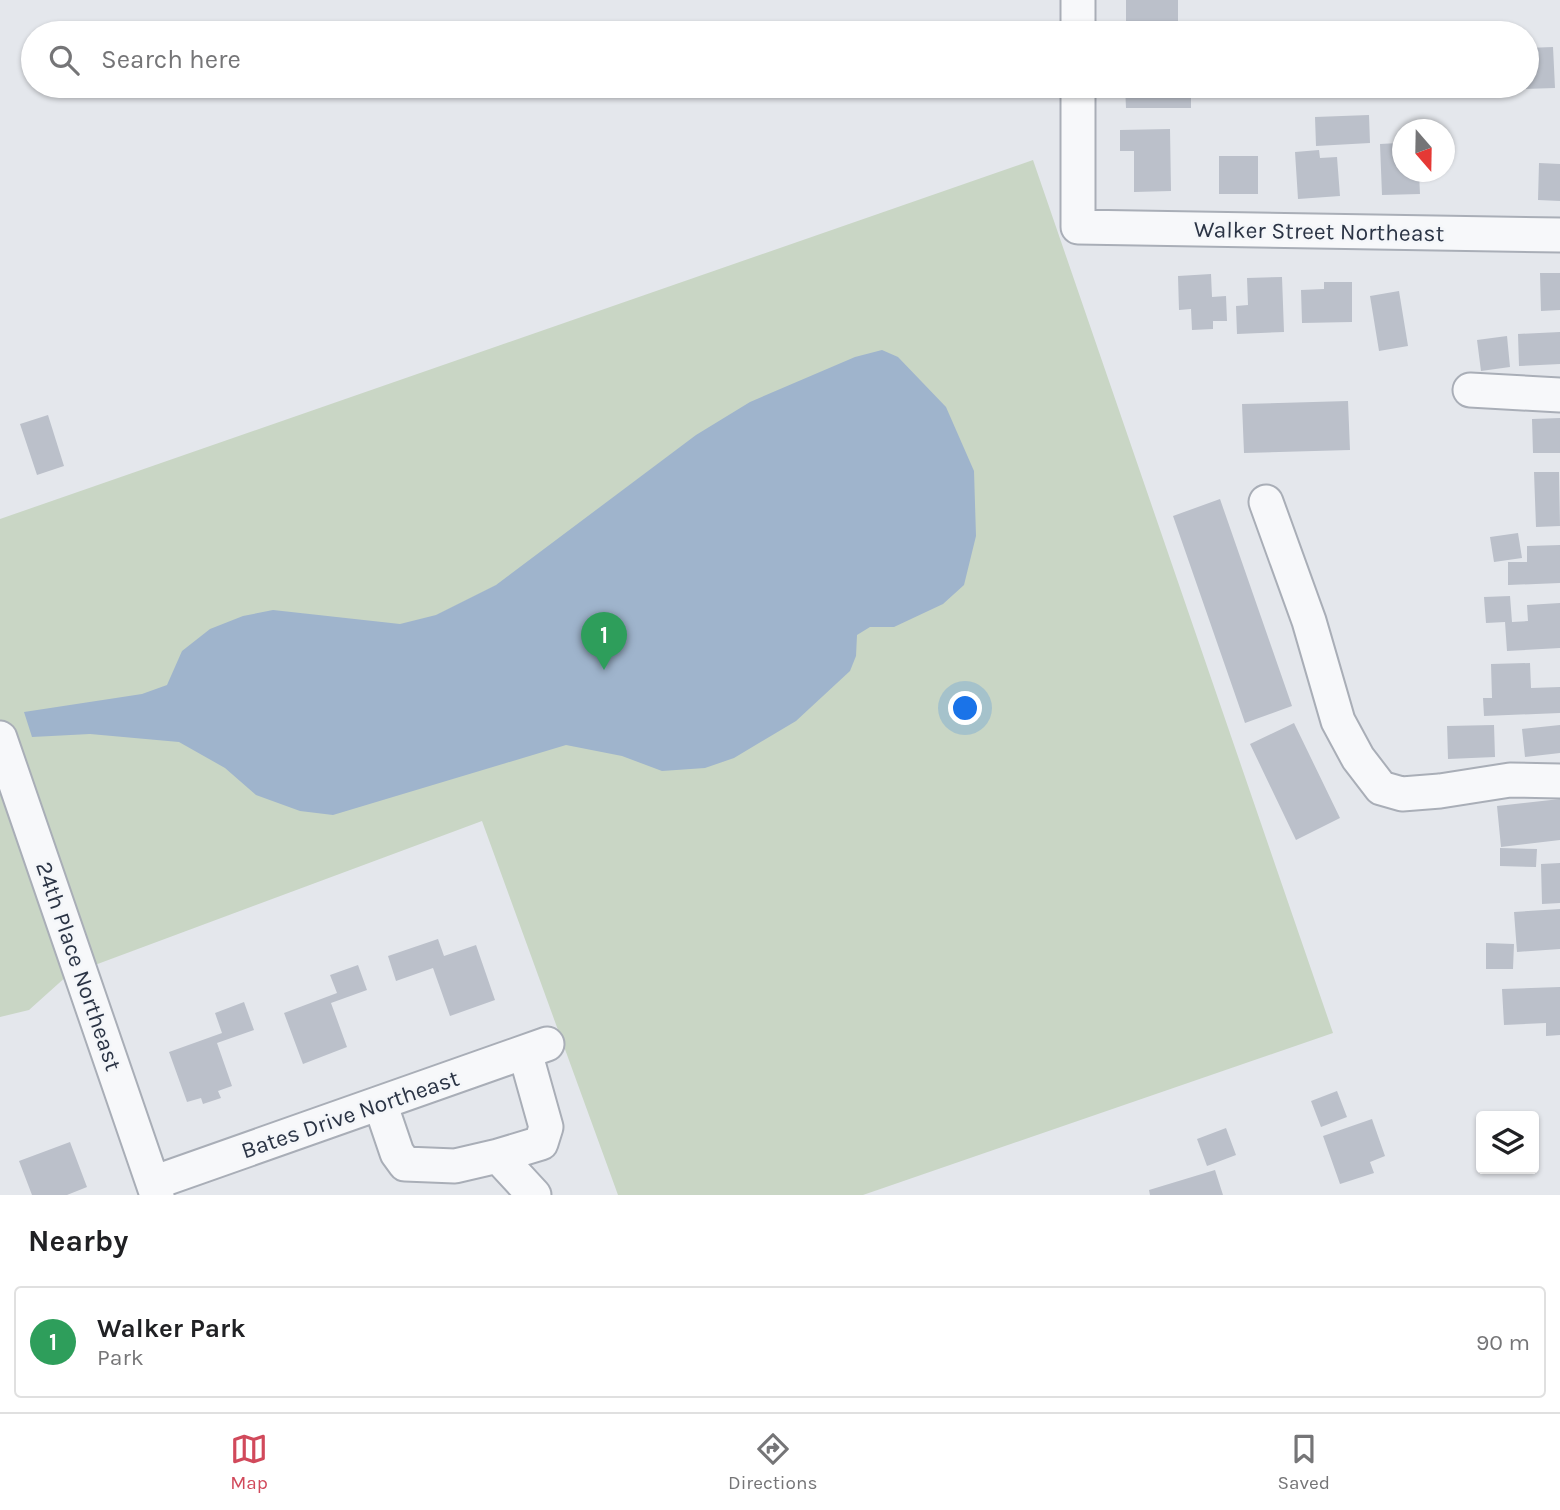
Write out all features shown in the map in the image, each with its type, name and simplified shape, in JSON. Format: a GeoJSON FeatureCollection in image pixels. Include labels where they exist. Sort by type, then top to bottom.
{"type":"FeatureCollection","features":[{"type":"Feature","properties":{"kind":"street"},"geometry":{"type":"LineString","coordinates":[[1078,0],[1078,21]]}},
{"type":"Feature","properties":{"kind":"street","name":"Walker Street Northeast"},"geometry":{"type":"LineString","coordinates":[[1078,98],[1078,227],[1560,235]]}},
{"type":"Feature","properties":{"kind":"street"},"geometry":{"type":"LineString","coordinates":[[1471,390],[1560,395]]}},
{"type":"Feature","properties":{"kind":"street"},"geometry":{"type":"LineString","coordinates":[[1266,502],[1309,621],[1338,721],[1358,758],[1381,788],[1402,794],[1440,791],[1510,779],[1560,781]]}},
{"type":"Feature","properties":{"kind":"street","name":"24th Place Northeast"},"geometry":{"type":"LineString","coordinates":[[0,737],[155,1189]]}},
{"type":"Feature","properties":{"kind":"street","name":"Bates Drive Northeast"},"geometry":{"type":"LineString","coordinates":[[155,1189],[380,1103],[536,1048],[546,1127],[541,1143],[498,1156]]}},
{"type":"Feature","properties":{"kind":"street"},"geometry":{"type":"LineString","coordinates":[[380,1103],[397,1153],[405,1164],[455,1166],[498,1156],[534,1195]]}},
{"type":"Feature","properties":{"kind":"green space"},"geometry":{"type":"Polygon","coordinates":[[[1033,160],[1333,1033],[863,1195],[618,1195],[482,821],[68,975],[29,1010],[0,1017],[0,519],[1033,160]]]}},
{"type":"Feature","properties":{"kind":"water"},"geometry":{"type":"Polygon","coordinates":[[[882,350],[898,357],[946,407],[974,471],[976,536],[964,585],[943,604],[894,627],[870,627],[857,635],[856,656],[850,671],[796,721],[734,758],[705,768],[662,771],[622,756],[566,745],[333,815],[300,811],[256,795],[225,768],[179,742],[90,734],[32,737],[24,712],[142,694],[167,685],[182,651],[210,629],[243,616],[273,610],[400,624],[436,615],[496,585],[696,435],[750,402],[855,357],[882,350]]]}},
{"type":"Feature","properties":{"kind":"building"},"geometry":{"type":"Polygon","coordinates":[[[1126,0],[1178,0],[1178,21],[1126,21],[1126,0]]]}},
{"type":"Feature","properties":{"kind":"building"},"geometry":{"type":"Polygon","coordinates":[[[1553,47],[1555,88],[1539,88],[1539,48],[1553,47]]]}},
{"type":"Feature","properties":{"kind":"building"},"geometry":{"type":"Polygon","coordinates":[[[1126,98],[1191,98],[1191,108],[1126,108],[1126,98]]]}},
{"type":"Feature","properties":{"kind":"building"},"geometry":{"type":"Polygon","coordinates":[[[1369,115],[1370,143],[1316,146],[1315,117],[1369,115]]]}},
{"type":"Feature","properties":{"kind":"building"},"geometry":{"type":"Polygon","coordinates":[[[1170,129],[1171,191],[1134,192],[1134,151],[1120,151],[1120,130],[1170,129]]]}},
{"type":"Feature","properties":{"kind":"building"},"geometry":{"type":"Polygon","coordinates":[[[1392,143],[1392,182],[1419,182],[1420,194],[1382,195],[1380,144],[1392,143]]]}},
{"type":"Feature","properties":{"kind":"building"},"geometry":{"type":"Polygon","coordinates":[[[1319,150],[1320,158],[1337,157],[1340,196],[1298,199],[1295,152],[1319,150]]]}},
{"type":"Feature","properties":{"kind":"building"},"geometry":{"type":"Polygon","coordinates":[[[1219,156],[1258,156],[1258,194],[1219,194],[1219,156]]]}},
{"type":"Feature","properties":{"kind":"building"},"geometry":{"type":"Polygon","coordinates":[[[1539,163],[1560,164],[1560,201],[1538,200],[1539,163]]]}},
{"type":"Feature","properties":{"kind":"building"},"geometry":{"type":"Polygon","coordinates":[[[1540,273],[1560,273],[1560,310],[1541,311],[1540,273]]]}},
{"type":"Feature","properties":{"kind":"building"},"geometry":{"type":"Polygon","coordinates":[[[1211,274],[1212,297],[1226,296],[1227,321],[1213,321],[1213,329],[1192,330],[1191,309],[1179,310],[1178,276],[1211,274]]]}},
{"type":"Feature","properties":{"kind":"building"},"geometry":{"type":"Polygon","coordinates":[[[1282,277],[1284,332],[1237,334],[1236,306],[1248,305],[1247,278],[1282,277]]]}},
{"type":"Feature","properties":{"kind":"building"},"geometry":{"type":"Polygon","coordinates":[[[1324,282],[1352,282],[1352,322],[1302,323],[1301,290],[1324,289],[1324,282]]]}},
{"type":"Feature","properties":{"kind":"building"},"geometry":{"type":"Polygon","coordinates":[[[1399,291],[1408,346],[1379,351],[1370,296],[1399,291]]]}},
{"type":"Feature","properties":{"kind":"building"},"geometry":{"type":"Polygon","coordinates":[[[1560,332],[1560,364],[1519,366],[1518,334],[1560,332]]]}},
{"type":"Feature","properties":{"kind":"building"},"geometry":{"type":"Polygon","coordinates":[[[1507,336],[1510,367],[1481,371],[1477,340],[1507,336]]]}},
{"type":"Feature","properties":{"kind":"building"},"geometry":{"type":"Polygon","coordinates":[[[1348,401],[1350,450],[1244,453],[1242,404],[1348,401]]]}},
{"type":"Feature","properties":{"kind":"building"},"geometry":{"type":"Polygon","coordinates":[[[48,415],[64,466],[37,475],[20,424],[48,415]]]}},
{"type":"Feature","properties":{"kind":"building"},"geometry":{"type":"Polygon","coordinates":[[[1560,418],[1560,453],[1533,453],[1532,419],[1560,418]]]}},
{"type":"Feature","properties":{"kind":"building"},"geometry":{"type":"Polygon","coordinates":[[[1534,472],[1559,472],[1560,526],[1536,527],[1534,472]]]}},
{"type":"Feature","properties":{"kind":"building"},"geometry":{"type":"Polygon","coordinates":[[[1220,499],[1292,706],[1245,723],[1173,516],[1220,499]]]}},
{"type":"Feature","properties":{"kind":"building"},"geometry":{"type":"Polygon","coordinates":[[[1518,533],[1522,558],[1494,562],[1490,537],[1518,533]]]}},
{"type":"Feature","properties":{"kind":"building"},"geometry":{"type":"Polygon","coordinates":[[[1560,545],[1560,583],[1508,585],[1508,562],[1527,562],[1527,546],[1560,545]]]}},
{"type":"Feature","properties":{"kind":"building"},"geometry":{"type":"Polygon","coordinates":[[[1510,596],[1512,622],[1528,621],[1527,605],[1560,603],[1560,648],[1507,651],[1505,622],[1486,623],[1484,597],[1510,596]]]}},
{"type":"Feature","properties":{"kind":"building"},"geometry":{"type":"Polygon","coordinates":[[[1530,663],[1531,688],[1560,687],[1560,713],[1484,716],[1483,698],[1492,698],[1491,664],[1530,663]]]}},
{"type":"Feature","properties":{"kind":"building"},"geometry":{"type":"Polygon","coordinates":[[[1294,723],[1340,818],[1296,840],[1250,744],[1294,723]]]}},
{"type":"Feature","properties":{"kind":"building"},"geometry":{"type":"Polygon","coordinates":[[[1494,725],[1495,757],[1448,759],[1447,726],[1494,725]]]}},
{"type":"Feature","properties":{"kind":"building"},"geometry":{"type":"Polygon","coordinates":[[[1560,725],[1560,753],[1525,757],[1522,729],[1560,725]]]}},
{"type":"Feature","properties":{"kind":"building"},"geometry":{"type":"Polygon","coordinates":[[[1560,799],[1560,840],[1501,847],[1497,806],[1560,799]]]}},
{"type":"Feature","properties":{"kind":"building"},"geometry":{"type":"Polygon","coordinates":[[[1500,848],[1537,849],[1536,867],[1500,866],[1500,848]]]}},
{"type":"Feature","properties":{"kind":"building"},"geometry":{"type":"Polygon","coordinates":[[[1560,863],[1560,903],[1542,904],[1541,864],[1560,863]]]}},
{"type":"Feature","properties":{"kind":"building"},"geometry":{"type":"Polygon","coordinates":[[[1560,909],[1560,949],[1517,952],[1514,912],[1560,909]]]}},
{"type":"Feature","properties":{"kind":"building"},"geometry":{"type":"Polygon","coordinates":[[[438,939],[444,956],[476,945],[495,1000],[450,1016],[433,968],[396,981],[388,956],[438,939]]]}},
{"type":"Feature","properties":{"kind":"building"},"geometry":{"type":"Polygon","coordinates":[[[1486,943],[1514,944],[1513,969],[1486,969],[1486,943]]]}},
{"type":"Feature","properties":{"kind":"building"},"geometry":{"type":"Polygon","coordinates":[[[358,965],[367,990],[331,1003],[347,1047],[303,1064],[284,1013],[337,993],[330,975],[358,965]]]}},
{"type":"Feature","properties":{"kind":"building"},"geometry":{"type":"Polygon","coordinates":[[[1560,987],[1560,1035],[1546,1036],[1546,1023],[1504,1025],[1502,989],[1560,987]]]}},
{"type":"Feature","properties":{"kind":"building"},"geometry":{"type":"Polygon","coordinates":[[[244,1002],[254,1030],[217,1043],[232,1086],[218,1091],[221,1098],[203,1104],[201,1098],[187,1102],[169,1052],[222,1033],[215,1013],[244,1002]]]}},
{"type":"Feature","properties":{"kind":"building"},"geometry":{"type":"Polygon","coordinates":[[[1337,1091],[1347,1117],[1321,1127],[1311,1101],[1337,1091]]]}},
{"type":"Feature","properties":{"kind":"building"},"geometry":{"type":"Polygon","coordinates":[[[1372,1119],[1385,1156],[1370,1162],[1374,1173],[1340,1184],[1323,1136],[1372,1119]]]}},
{"type":"Feature","properties":{"kind":"building"},"geometry":{"type":"Polygon","coordinates":[[[1226,1128],[1236,1155],[1207,1166],[1197,1139],[1226,1128]]]}},
{"type":"Feature","properties":{"kind":"building"},"geometry":{"type":"Polygon","coordinates":[[[70,1142],[87,1187],[67,1195],[32,1195],[19,1161],[70,1142]]]}},
{"type":"Feature","properties":{"kind":"building"},"geometry":{"type":"Polygon","coordinates":[[[1215,1170],[1223,1195],[1150,1195],[1149,1190],[1215,1170]]]}},
{"type":"Feature","properties":{"kind":"place","name":"Walker Park"},"geometry":{"type":"Point","coordinates":[604,670]}}]}
